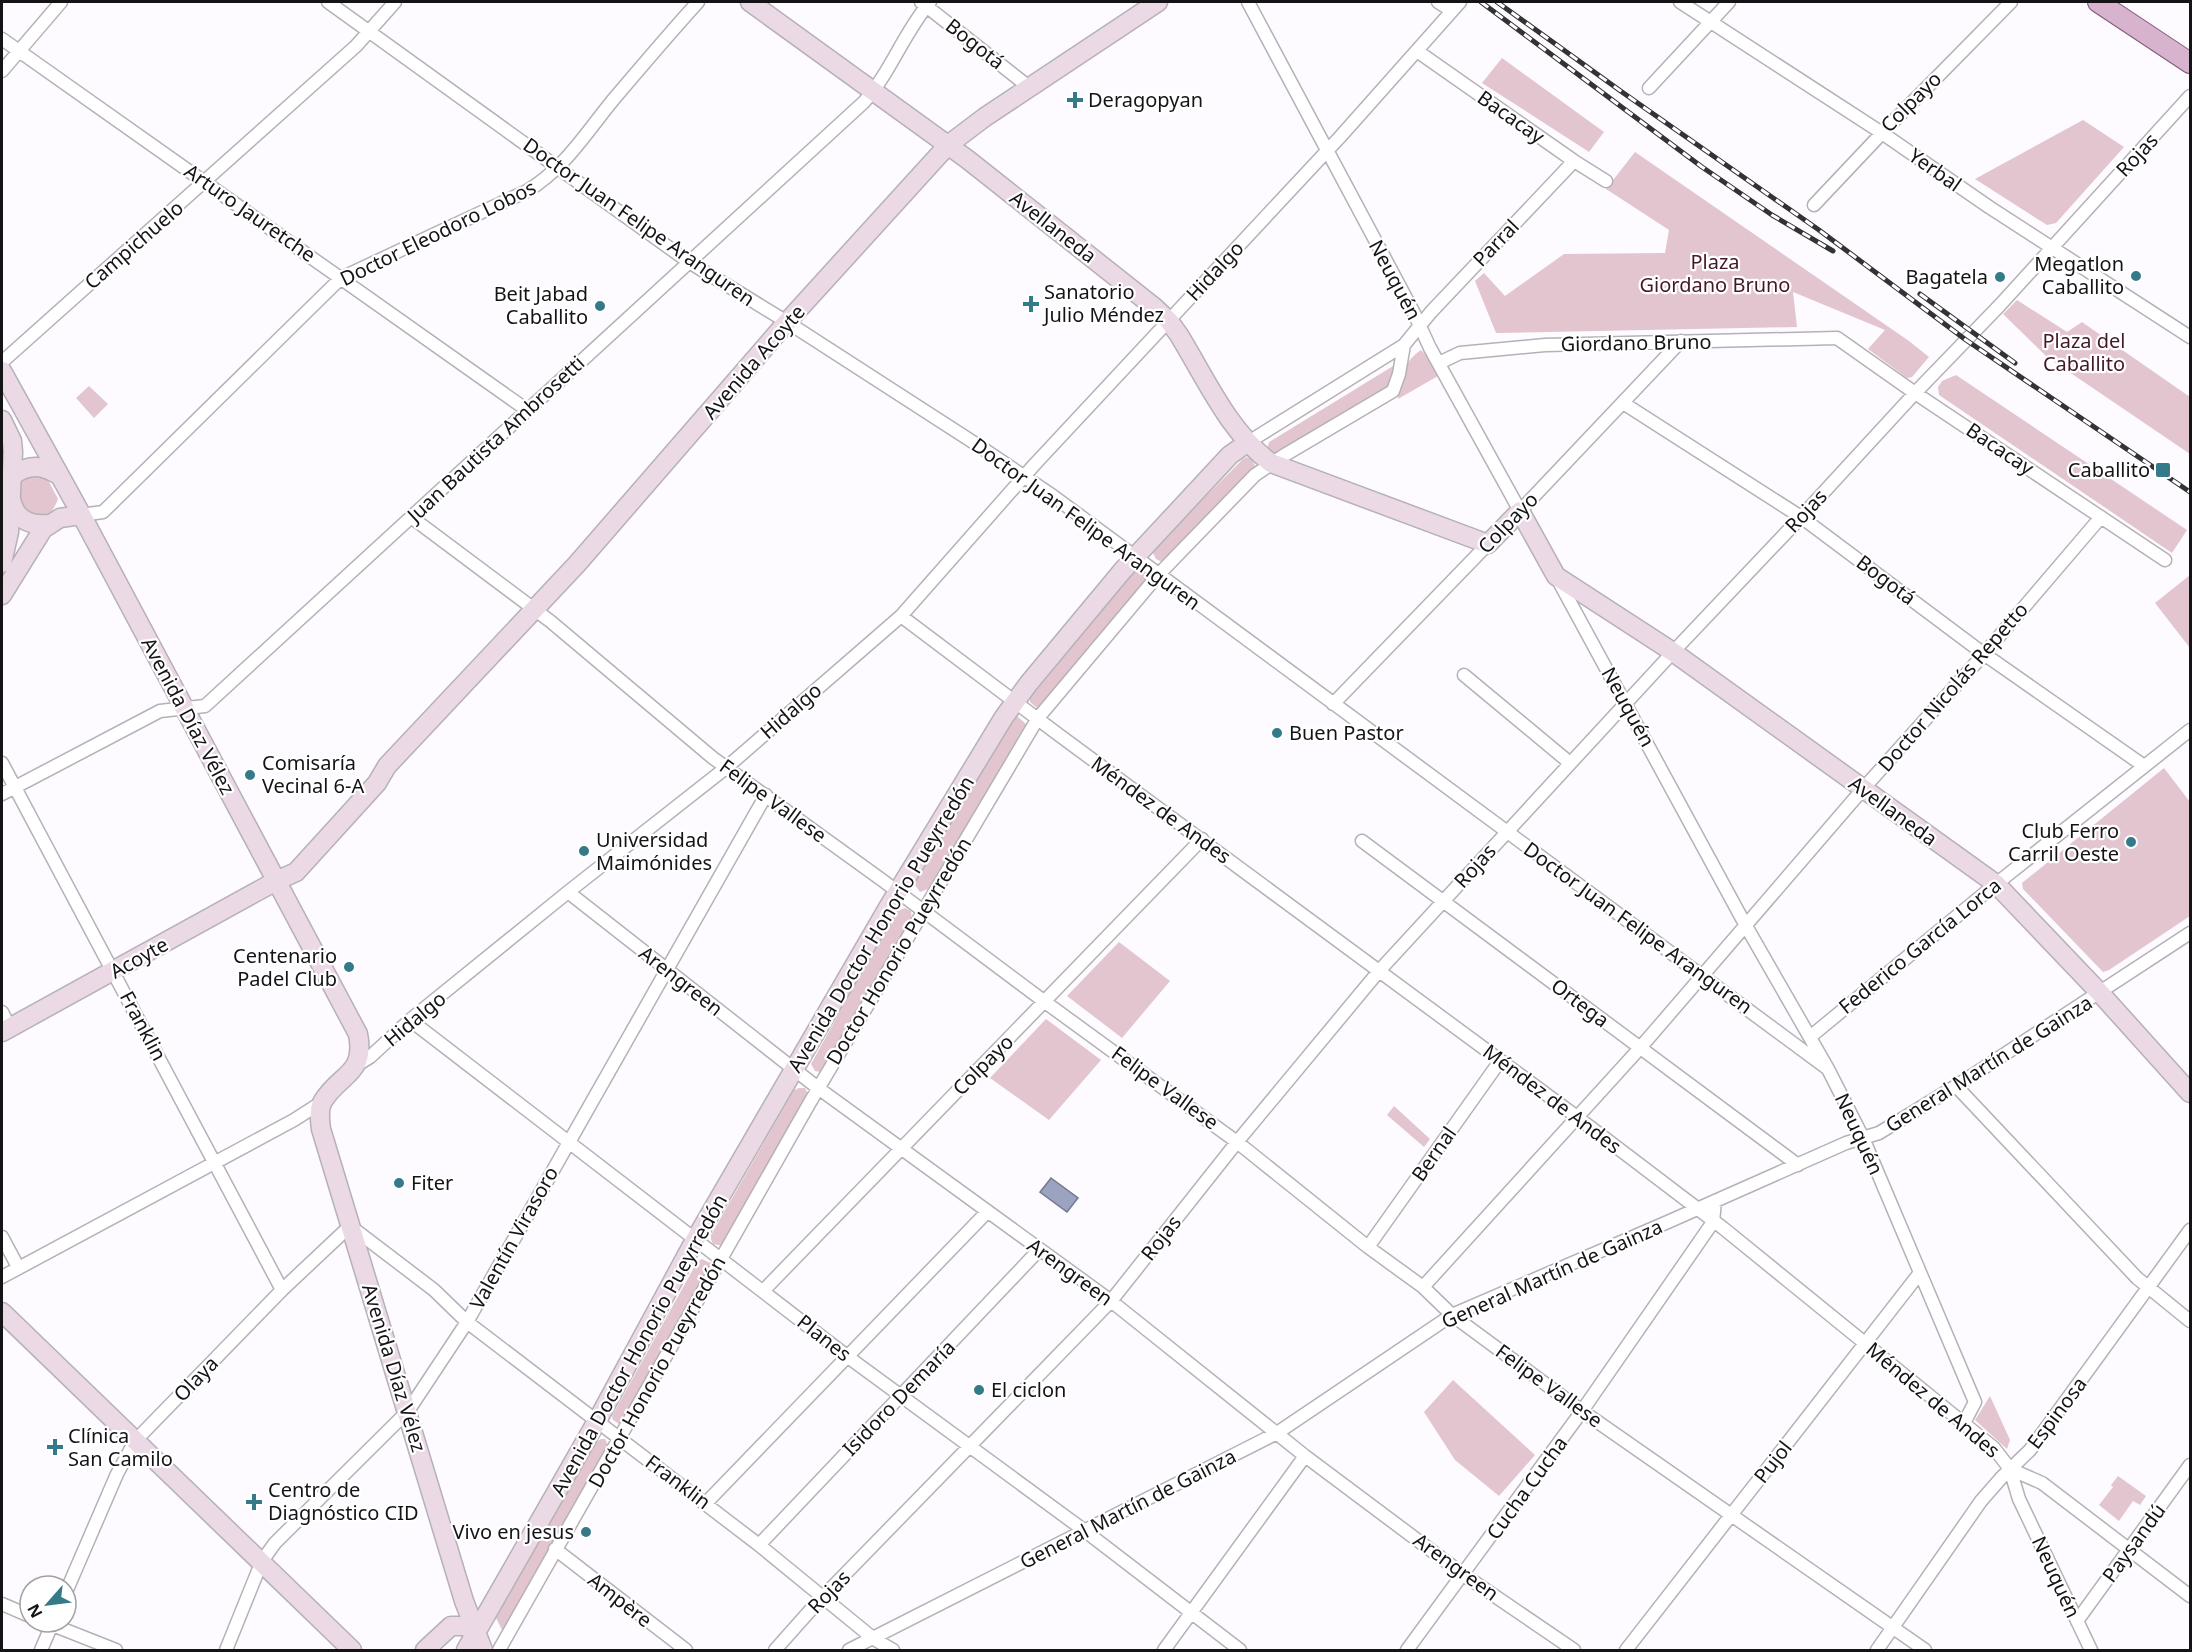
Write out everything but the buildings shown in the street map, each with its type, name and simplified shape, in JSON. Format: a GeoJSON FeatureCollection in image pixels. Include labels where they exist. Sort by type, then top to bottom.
{"type":"FeatureCollection","features":[{"type":"Feature","properties":{"kind":"main road","name":"Avellaneda"},"geometry":{"type":"LineString","coordinates":[[750,2],[948,145],[1169,321],[1236,429],[1271,463],[1488,544]]}},
{"type":"Feature","properties":{"kind":"main road","name":"Avenida Acoyte"},"geometry":{"type":"LineString","coordinates":[[276,881],[290,861],[371,776],[387,766],[605,533],[787,322],[948,145],[1029,87],[1158,2]]}},
{"type":"Feature","properties":{"kind":"main road"},"geometry":{"type":"LineString","coordinates":[[2098,2],[2190,63]]}},
{"type":"Feature","properties":{"kind":"main road","name":"Avenida Díaz Vélez"},"geometry":{"type":"LineString","coordinates":[[2,371],[81,514],[358,1034],[360,1045],[357,1065]]}},
{"type":"Feature","properties":{"kind":"main road"},"geometry":{"type":"LineString","coordinates":[[2,420],[13,447],[9,532],[2,563]]}},
{"type":"Feature","properties":{"kind":"main road","name":"Avenida Doctor Honorio Pueyrredón"},"geometry":{"type":"LineString","coordinates":[[466,1650],[477,1642],[695,1240],[898,891],[1015,700],[1136,557],[1230,454],[1247,442]]}},
{"type":"Feature","properties":{"kind":"main road"},"geometry":{"type":"LineString","coordinates":[[49,524],[31,524],[21,518],[14,509],[12,485],[21,470],[32,466],[46,468],[60,476]]}},
{"type":"Feature","properties":{"kind":"main road","name":"Colpayo"},"geometry":{"type":"LineString","coordinates":[[1488,544],[1520,510]]}},
{"type":"Feature","properties":{"kind":"main road","name":"Neuquén"},"geometry":{"type":"LineString","coordinates":[[1520,510],[1556,576]]}},
{"type":"Feature","properties":{"kind":"main road"},"geometry":{"type":"LineString","coordinates":[[2,595],[32,545],[49,524],[60,518],[81,514]]}},
{"type":"Feature","properties":{"kind":"main road","name":"Avellaneda"},"geometry":{"type":"LineString","coordinates":[[1556,576],[1673,652],[1996,884],[2100,993],[2190,1093]]}},
{"type":"Feature","properties":{"kind":"main road","name":"Acoyte"},"geometry":{"type":"LineString","coordinates":[[4,1024],[114,972],[276,881]]}},
{"type":"Feature","properties":{"kind":"main road","name":"Hidalgo"},"geometry":{"type":"LineString","coordinates":[[322,1102],[357,1065]]}},
{"type":"Feature","properties":{"kind":"main road","name":"Avenida Díaz Vélez"},"geometry":{"type":"LineString","coordinates":[[322,1102],[319,1117],[321,1129],[464,1601],[477,1642],[483,1650]]}},
{"type":"Feature","properties":{"kind":"main road"},"geometry":{"type":"LineString","coordinates":[[2,1312],[352,1650]]}},
{"type":"Feature","properties":{"kind":"main road"},"geometry":{"type":"LineString","coordinates":[[425,1650],[451,1626],[465,1626],[477,1642]]}},
{"type":"Feature","properties":{"kind":"street"},"geometry":{"type":"LineString","coordinates":[[2,71],[61,2]]}},
{"type":"Feature","properties":{"kind":"street","name":"Doctor Juan Felipe Aranguren"},"geometry":{"type":"LineString","coordinates":[[328,2],[688,262],[787,322],[1024,476],[1828,1069]]}},
{"type":"Feature","properties":{"kind":"street","name":"Campichuelo"},"geometry":{"type":"LineString","coordinates":[[2,362],[356,46],[395,2]]}},
{"type":"Feature","properties":{"kind":"street","name":"Doctor Eleodoro Lobos"},"geometry":{"type":"LineString","coordinates":[[81,514],[103,512],[340,278],[527,191],[546,179],[558,168],[698,2]]}},
{"type":"Feature","properties":{"kind":"street","name":"Neuquén"},"geometry":{"type":"LineString","coordinates":[[1248,2],[1419,326],[1520,510]]}},
{"type":"Feature","properties":{"kind":"street"},"geometry":{"type":"LineString","coordinates":[[1438,2],[1457,5]]}},
{"type":"Feature","properties":{"kind":"street","name":"Yerbal"},"geometry":{"type":"LineString","coordinates":[[1680,2],[1882,132],[1953,183],[2190,337]]}},
{"type":"Feature","properties":{"kind":"street"},"geometry":{"type":"LineString","coordinates":[[1649,88],[1729,2]]}},
{"type":"Feature","properties":{"kind":"street","name":"Colpayo"},"geometry":{"type":"LineString","coordinates":[[1814,205],[1882,132],[2011,2]]}},
{"type":"Feature","properties":{"kind":"street","name":"Juan Bautista Ambrosetti"},"geometry":{"type":"LineString","coordinates":[[2,794],[160,711],[205,706],[873,92],[926,3]]}},
{"type":"Feature","properties":{"kind":"street","name":"Bogotá"},"geometry":{"type":"LineString","coordinates":[[926,3],[1029,87]]}},
{"type":"Feature","properties":{"kind":"street","name":"Hidalgo"},"geometry":{"type":"LineString","coordinates":[[357,1065],[568,892],[727,767],[901,616],[1024,476],[1169,321],[1457,5]]}},
{"type":"Feature","properties":{"kind":"street","name":"Arturo Jauretche"},"geometry":{"type":"LineString","coordinates":[[2,39],[527,410]]}},
{"type":"Feature","properties":{"kind":"street","name":"Bacacay"},"geometry":{"type":"LineString","coordinates":[[1417,51],[1606,181]]}},
{"type":"Feature","properties":{"kind":"street","name":"Rojas"},"geometry":{"type":"LineString","coordinates":[[775,1650],[1111,1301],[1237,1142],[1379,971],[1506,831],[2052,248],[2190,96]]}},
{"type":"Feature","properties":{"kind":"street","name":"Parral"},"geometry":{"type":"LineString","coordinates":[[1419,326],[1574,161]]}},
{"type":"Feature","properties":{"kind":"street","name":"Avenida Doctor Honorio Pueyrredón"},"geometry":{"type":"LineString","coordinates":[[1247,442],[1404,345],[1419,326]]}},
{"type":"Feature","properties":{"kind":"street","name":"Bacacay"},"geometry":{"type":"LineString","coordinates":[[1836,338],[2164,560]]}},
{"type":"Feature","properties":{"kind":"street","name":"Giordano Bruno"},"geometry":{"type":"LineString","coordinates":[[1439,363],[1460,353],[1545,345],[1836,338]]}},
{"type":"Feature","properties":{"kind":"street","name":"Colpayo"},"geometry":{"type":"LineString","coordinates":[[1520,510],[1680,341]]}},
{"type":"Feature","properties":{"kind":"street","name":"Doctor Honorio Pueyrredón"},"geometry":{"type":"LineString","coordinates":[[499,1650],[818,1088],[1038,718],[1159,574],[1255,475],[1271,463],[1393,391],[1399,374],[1404,345]]}},
{"type":"Feature","properties":{"kind":"street","name":"Bogotá"},"geometry":{"type":"LineString","coordinates":[[1623,403],[1801,517],[1984,654],[2144,766]]}},
{"type":"Feature","properties":{"kind":"street","name":"Felipe Vallese"},"geometry":{"type":"LineString","coordinates":[[411,517],[535,609],[727,767],[1237,1142],[1423,1287],[1452,1315],[1582,1411],[1925,1650]]}},
{"type":"Feature","properties":{"kind":"street","name":"Doctor Nicolás Repetto"},"geometry":{"type":"LineString","coordinates":[[1423,1287],[1640,1048],[2101,517]]}},
{"type":"Feature","properties":{"kind":"street","name":"Colpayo"},"geometry":{"type":"LineString","coordinates":[[1333,704],[1488,544]]}},
{"type":"Feature","properties":{"kind":"street","name":"Neuquén"},"geometry":{"type":"LineString","coordinates":[[1556,576],[1746,926],[1828,1069],[1863,1138],[1975,1402],[1964,1423]]}},
{"type":"Feature","properties":{"kind":"street","name":"Méndez de Andes"},"geometry":{"type":"LineString","coordinates":[[901,616],[1577,1117],[1713,1221],[1964,1423],[1994,1448],[2010,1468],[2042,1483],[2190,1596]]}},
{"type":"Feature","properties":{"kind":"street"},"geometry":{"type":"LineString","coordinates":[[1464,675],[1570,763]]}},
{"type":"Feature","properties":{"kind":"street","name":"Federico García Lorca"},"geometry":{"type":"LineString","coordinates":[[2144,766],[2147,756],[2190,721]]}},
{"type":"Feature","properties":{"kind":"street","name":"Federico García Lorca"},"geometry":{"type":"LineString","coordinates":[[1810,1037],[1996,884],[2190,730]]}},
{"type":"Feature","properties":{"kind":"street","name":"Federico García Lorca"},"geometry":{"type":"LineString","coordinates":[[2144,766],[2156,766],[2190,738]]}},
{"type":"Feature","properties":{"kind":"street","name":"Franklin"},"geometry":{"type":"LineString","coordinates":[[2,763],[282,1290]]}},
{"type":"Feature","properties":{"kind":"street","name":"Valentín Virasoro"},"geometry":{"type":"LineString","coordinates":[[226,1650],[262,1562],[275,1543],[408,1411],[467,1322],[766,795]]}},
{"type":"Feature","properties":{"kind":"street","name":"Colpayo"},"geometry":{"type":"LineString","coordinates":[[763,1291],[1202,839]]}},
{"type":"Feature","properties":{"kind":"street","name":"Ortega"},"geometry":{"type":"LineString","coordinates":[[1362,841],[1798,1165]]}},
{"type":"Feature","properties":{"kind":"street","name":"Arengreen"},"geometry":{"type":"LineString","coordinates":[[568,892],[818,1088],[1111,1301],[1305,1456],[1464,1575],[1574,1650]]}},
{"type":"Feature","properties":{"kind":"street","name":"General Martín de Gainza"},"geometry":{"type":"LineString","coordinates":[[849,1650],[1277,1433],[1452,1315],[1846,1143],[1879,1133],[1956,1086],[2190,933]]}},
{"type":"Feature","properties":{"kind":"street","name":"Planes"},"geometry":{"type":"LineString","coordinates":[[411,1020],[848,1357],[1084,1531],[1240,1650]]}},
{"type":"Feature","properties":{"kind":"street","name":"Bernal"},"geometry":{"type":"LineString","coordinates":[[1368,1246],[1500,1060]]}},
{"type":"Feature","properties":{"kind":"street"},"geometry":{"type":"LineString","coordinates":[[1956,1086],[2148,1288],[2190,1321]]}},
{"type":"Feature","properties":{"kind":"street","name":"Hidalgo"},"geometry":{"type":"LineString","coordinates":[[2,1277],[294,1120],[322,1102]]}},
{"type":"Feature","properties":{"kind":"street","name":"Cucha Cucha"},"geometry":{"type":"LineString","coordinates":[[1407,1650],[1582,1411],[1713,1221],[1715,1201]]}},
{"type":"Feature","properties":{"kind":"street"},"geometry":{"type":"LineString","coordinates":[[705,1504],[987,1212]]}},
{"type":"Feature","properties":{"kind":"street","name":"Franklin"},"geometry":{"type":"LineString","coordinates":[[350,1226],[434,1290],[467,1322],[759,1545],[874,1639],[892,1650]]}},
{"type":"Feature","properties":{"kind":"street","name":"Olaya"},"geometry":{"type":"LineString","coordinates":[[74,1574],[117,1474],[135,1442],[282,1290],[350,1226]]}},
{"type":"Feature","properties":{"kind":"street","name":"Espinosa"},"geometry":{"type":"LineString","coordinates":[[1877,1650],[1981,1501],[2010,1468],[2030,1450],[2190,1230]]}},
{"type":"Feature","properties":{"kind":"street"},"geometry":{"type":"LineString","coordinates":[[2,1237],[18,1267]]}},
{"type":"Feature","properties":{"kind":"street","name":"Isidoro Demaría"},"geometry":{"type":"LineString","coordinates":[[759,1545],[1039,1250]]}},
{"type":"Feature","properties":{"kind":"street","name":"Pujol"},"geometry":{"type":"LineString","coordinates":[[1626,1650],[1919,1274]]}},
{"type":"Feature","properties":{"kind":"street"},"geometry":{"type":"LineString","coordinates":[[1164,1650],[1305,1456]]}},
{"type":"Feature","properties":{"kind":"street","name":"Paysandú"},"geometry":{"type":"LineString","coordinates":[[2077,1621],[2190,1465]]}},
{"type":"Feature","properties":{"kind":"street","name":"Neuquén"},"geometry":{"type":"LineString","coordinates":[[2010,1468],[2019,1499],[2091,1650]]}},
{"type":"Feature","properties":{"kind":"street","name":"Ampère"},"geometry":{"type":"LineString","coordinates":[[555,1549],[686,1650]]}},
{"type":"Feature","properties":{"kind":"street"},"geometry":{"type":"LineString","coordinates":[[2,1604],[18,1611]]}},
{"type":"Feature","properties":{"kind":"street"},"geometry":{"type":"LineString","coordinates":[[41,1650],[46,1634]]}},
{"type":"Feature","properties":{"kind":"street"},"geometry":{"type":"LineString","coordinates":[[77,1634],[116,1650]]}},
{"type":"Feature","properties":{"kind":"green space"},"geometry":{"type":"Polygon","coordinates":[[[1502,58],[1604,132],[1589,152],[1482,83],[1502,58]]]}},
{"type":"Feature","properties":{"kind":"green space"},"geometry":{"type":"Polygon","coordinates":[[[2083,120],[2124,147],[2056,223],[2047,225],[1975,179],[2083,120]]]}},
{"type":"Feature","properties":{"kind":"green space","name":"Plaza Giordano Bruno"},"geometry":{"type":"Polygon","coordinates":[[[1635,152],[1929,357],[1912,377],[1907,378],[1868,349],[1885,330],[1793,292],[1797,327],[1496,333],[1475,281],[1484,273],[1505,296],[1564,254],[1665,253],[1669,230],[1606,189],[1635,152]]]}},
{"type":"Feature","properties":{"kind":"green space","name":"Plaza del Caballito"},"geometry":{"type":"Polygon","coordinates":[[[2017,300],[2067,332],[2082,322],[2190,397],[2190,454],[2047,357],[2003,314],[2017,300]]]}},
{"type":"Feature","properties":{"kind":"green space"},"geometry":{"type":"Polygon","coordinates":[[[1421,350],[1438,376],[1398,399],[1407,365],[1410,359],[1421,350]]]}},
{"type":"Feature","properties":{"kind":"green space"},"geometry":{"type":"Polygon","coordinates":[[[1398,363],[1388,389],[1273,456],[1267,449],[1269,442],[1398,363]]]}},
{"type":"Feature","properties":{"kind":"green space"},"geometry":{"type":"Polygon","coordinates":[[[1956,375],[2187,530],[2172,553],[1939,395],[1938,387],[1942,381],[1956,375]]]}},
{"type":"Feature","properties":{"kind":"green space"},"geometry":{"type":"Polygon","coordinates":[[[89,386],[108,404],[94,418],[76,398],[89,386]]]}},
{"type":"Feature","properties":{"kind":"green space"},"geometry":{"type":"Polygon","coordinates":[[[1247,457],[1252,459],[1255,466],[1253,469],[1167,561],[1162,562],[1156,559],[1153,553],[1154,548],[1247,457]]]}},
{"type":"Feature","properties":{"kind":"green space"},"geometry":{"type":"Polygon","coordinates":[[[32,475],[47,478],[58,499],[51,512],[42,517],[31,517],[18,501],[20,485],[32,475]]]}},
{"type":"Feature","properties":{"kind":"green space"},"geometry":{"type":"Polygon","coordinates":[[[1138,568],[1146,571],[1147,582],[1041,707],[1037,708],[1030,702],[1030,698],[1138,568]]]}},
{"type":"Feature","properties":{"kind":"green space"},"geometry":{"type":"Polygon","coordinates":[[[2190,575],[2190,648],[2155,603],[2190,575]]]}},
{"type":"Feature","properties":{"kind":"green space"},"geometry":{"type":"Polygon","coordinates":[[[1017,716],[1027,725],[928,889],[920,892],[915,881],[1013,718],[1017,716]]]}},
{"type":"Feature","properties":{"kind":"green space","name":"Club Ferro Carril Oeste"},"geometry":{"type":"Polygon","coordinates":[[[2164,768],[2190,802],[2190,916],[2103,972],[2023,889],[2022,883],[2164,768]]]}},
{"type":"Feature","properties":{"kind":"green space"},"geometry":{"type":"Polygon","coordinates":[[[905,908],[911,911],[912,922],[824,1070],[815,1071],[811,1064],[895,912],[905,908]]]}},
{"type":"Feature","properties":{"kind":"green space"},"geometry":{"type":"Polygon","coordinates":[[[1119,942],[1170,981],[1122,1038],[1067,996],[1119,942]]]}},
{"type":"Feature","properties":{"kind":"green space"},"geometry":{"type":"Polygon","coordinates":[[[1046,1019],[1101,1060],[1049,1120],[990,1078],[1046,1019]]]}},
{"type":"Feature","properties":{"kind":"green space"},"geometry":{"type":"Polygon","coordinates":[[[805,1088],[809,1097],[723,1246],[713,1244],[711,1235],[794,1090],[805,1088]]]}},
{"type":"Feature","properties":{"kind":"green space"},"geometry":{"type":"Polygon","coordinates":[[[1394,1106],[1430,1139],[1424,1147],[1387,1115],[1394,1106]]]}},
{"type":"Feature","properties":{"kind":"green space"},"geometry":{"type":"Polygon","coordinates":[[[702,1259],[710,1263],[711,1268],[624,1422],[619,1424],[613,1420],[612,1416],[697,1262],[702,1259]]]}},
{"type":"Feature","properties":{"kind":"green space"},"geometry":{"type":"Polygon","coordinates":[[[1453,1380],[1535,1455],[1499,1496],[1455,1460],[1424,1412],[1453,1380]]]}},
{"type":"Feature","properties":{"kind":"green space"},"geometry":{"type":"Polygon","coordinates":[[[1990,1396],[2010,1440],[2007,1449],[1975,1420],[1990,1396]]]}},
{"type":"Feature","properties":{"kind":"green space"},"geometry":{"type":"Polygon","coordinates":[[[605,1439],[609,1447],[504,1634],[496,1618],[596,1442],[605,1439]]]}},
{"type":"Feature","properties":{"kind":"green space"},"geometry":{"type":"Polygon","coordinates":[[[2118,1476],[2146,1496],[2140,1505],[2133,1501],[2119,1521],[2099,1505],[2113,1487],[2111,1485],[2118,1476]]]}},
{"type":"Feature","properties":{"kind":"water"},"geometry":{"type":"Polygon","coordinates":[[[1051,1178],[1078,1198],[1067,1212],[1040,1192],[1051,1178]]]}},
{"type":"Feature","properties":{"kind":"railway"},"geometry":{"type":"LineString","coordinates":[[1481,2],[1702,167],[1772,215],[1833,251]]}},
{"type":"Feature","properties":{"kind":"railway"},"geometry":{"type":"LineString","coordinates":[[1497,2],[1819,230],[1966,340],[2190,492]]}},
{"type":"Feature","properties":{"kind":"railway"},"geometry":{"type":"LineString","coordinates":[[1920,294],[2015,363]]}},
{"type":"Feature","properties":{"kind":"place","name":"Deragopyan"},"geometry":{"type":"Point","coordinates":[1075,100]}},
{"type":"Feature","properties":{"kind":"place","name":"Megatlon Caballito"},"geometry":{"type":"Point","coordinates":[2136,276]}},
{"type":"Feature","properties":{"kind":"place","name":"Bagatela"},"geometry":{"type":"Point","coordinates":[2000,277]}},
{"type":"Feature","properties":{"kind":"place","name":"Sanatorio Julio Méndez"},"geometry":{"type":"Point","coordinates":[1031,304]}},
{"type":"Feature","properties":{"kind":"place","name":"Beit Jabad Caballito"},"geometry":{"type":"Point","coordinates":[600,306]}},
{"type":"Feature","properties":{"kind":"place","name":"Caballito"},"geometry":{"type":"Point","coordinates":[2163,470]}},
{"type":"Feature","properties":{"kind":"place","name":"Buen Pastor"},"geometry":{"type":"Point","coordinates":[1277,733]}},
{"type":"Feature","properties":{"kind":"place","name":"Comisaría Vecinal 6-A"},"geometry":{"type":"Point","coordinates":[250,775]}},
{"type":"Feature","properties":{"kind":"place","name":"Club Ferro Carril Oeste"},"geometry":{"type":"Point","coordinates":[2131,842]}},
{"type":"Feature","properties":{"kind":"place","name":"Universidad Maimónides"},"geometry":{"type":"Point","coordinates":[584,851]}},
{"type":"Feature","properties":{"kind":"place","name":"Centenario Padel Club"},"geometry":{"type":"Point","coordinates":[349,967]}},
{"type":"Feature","properties":{"kind":"place","name":"Fiter"},"geometry":{"type":"Point","coordinates":[399,1183]}},
{"type":"Feature","properties":{"kind":"place","name":"El ciclon"},"geometry":{"type":"Point","coordinates":[979,1390]}},
{"type":"Feature","properties":{"kind":"place","name":"Clínica San Camilo"},"geometry":{"type":"Point","coordinates":[55,1447]}},
{"type":"Feature","properties":{"kind":"place","name":"Centro de Diagnóstico CID"},"geometry":{"type":"Point","coordinates":[254,1502]}},
{"type":"Feature","properties":{"kind":"place","name":"Vivo en jesus"},"geometry":{"type":"Point","coordinates":[586,1532]}}]}
